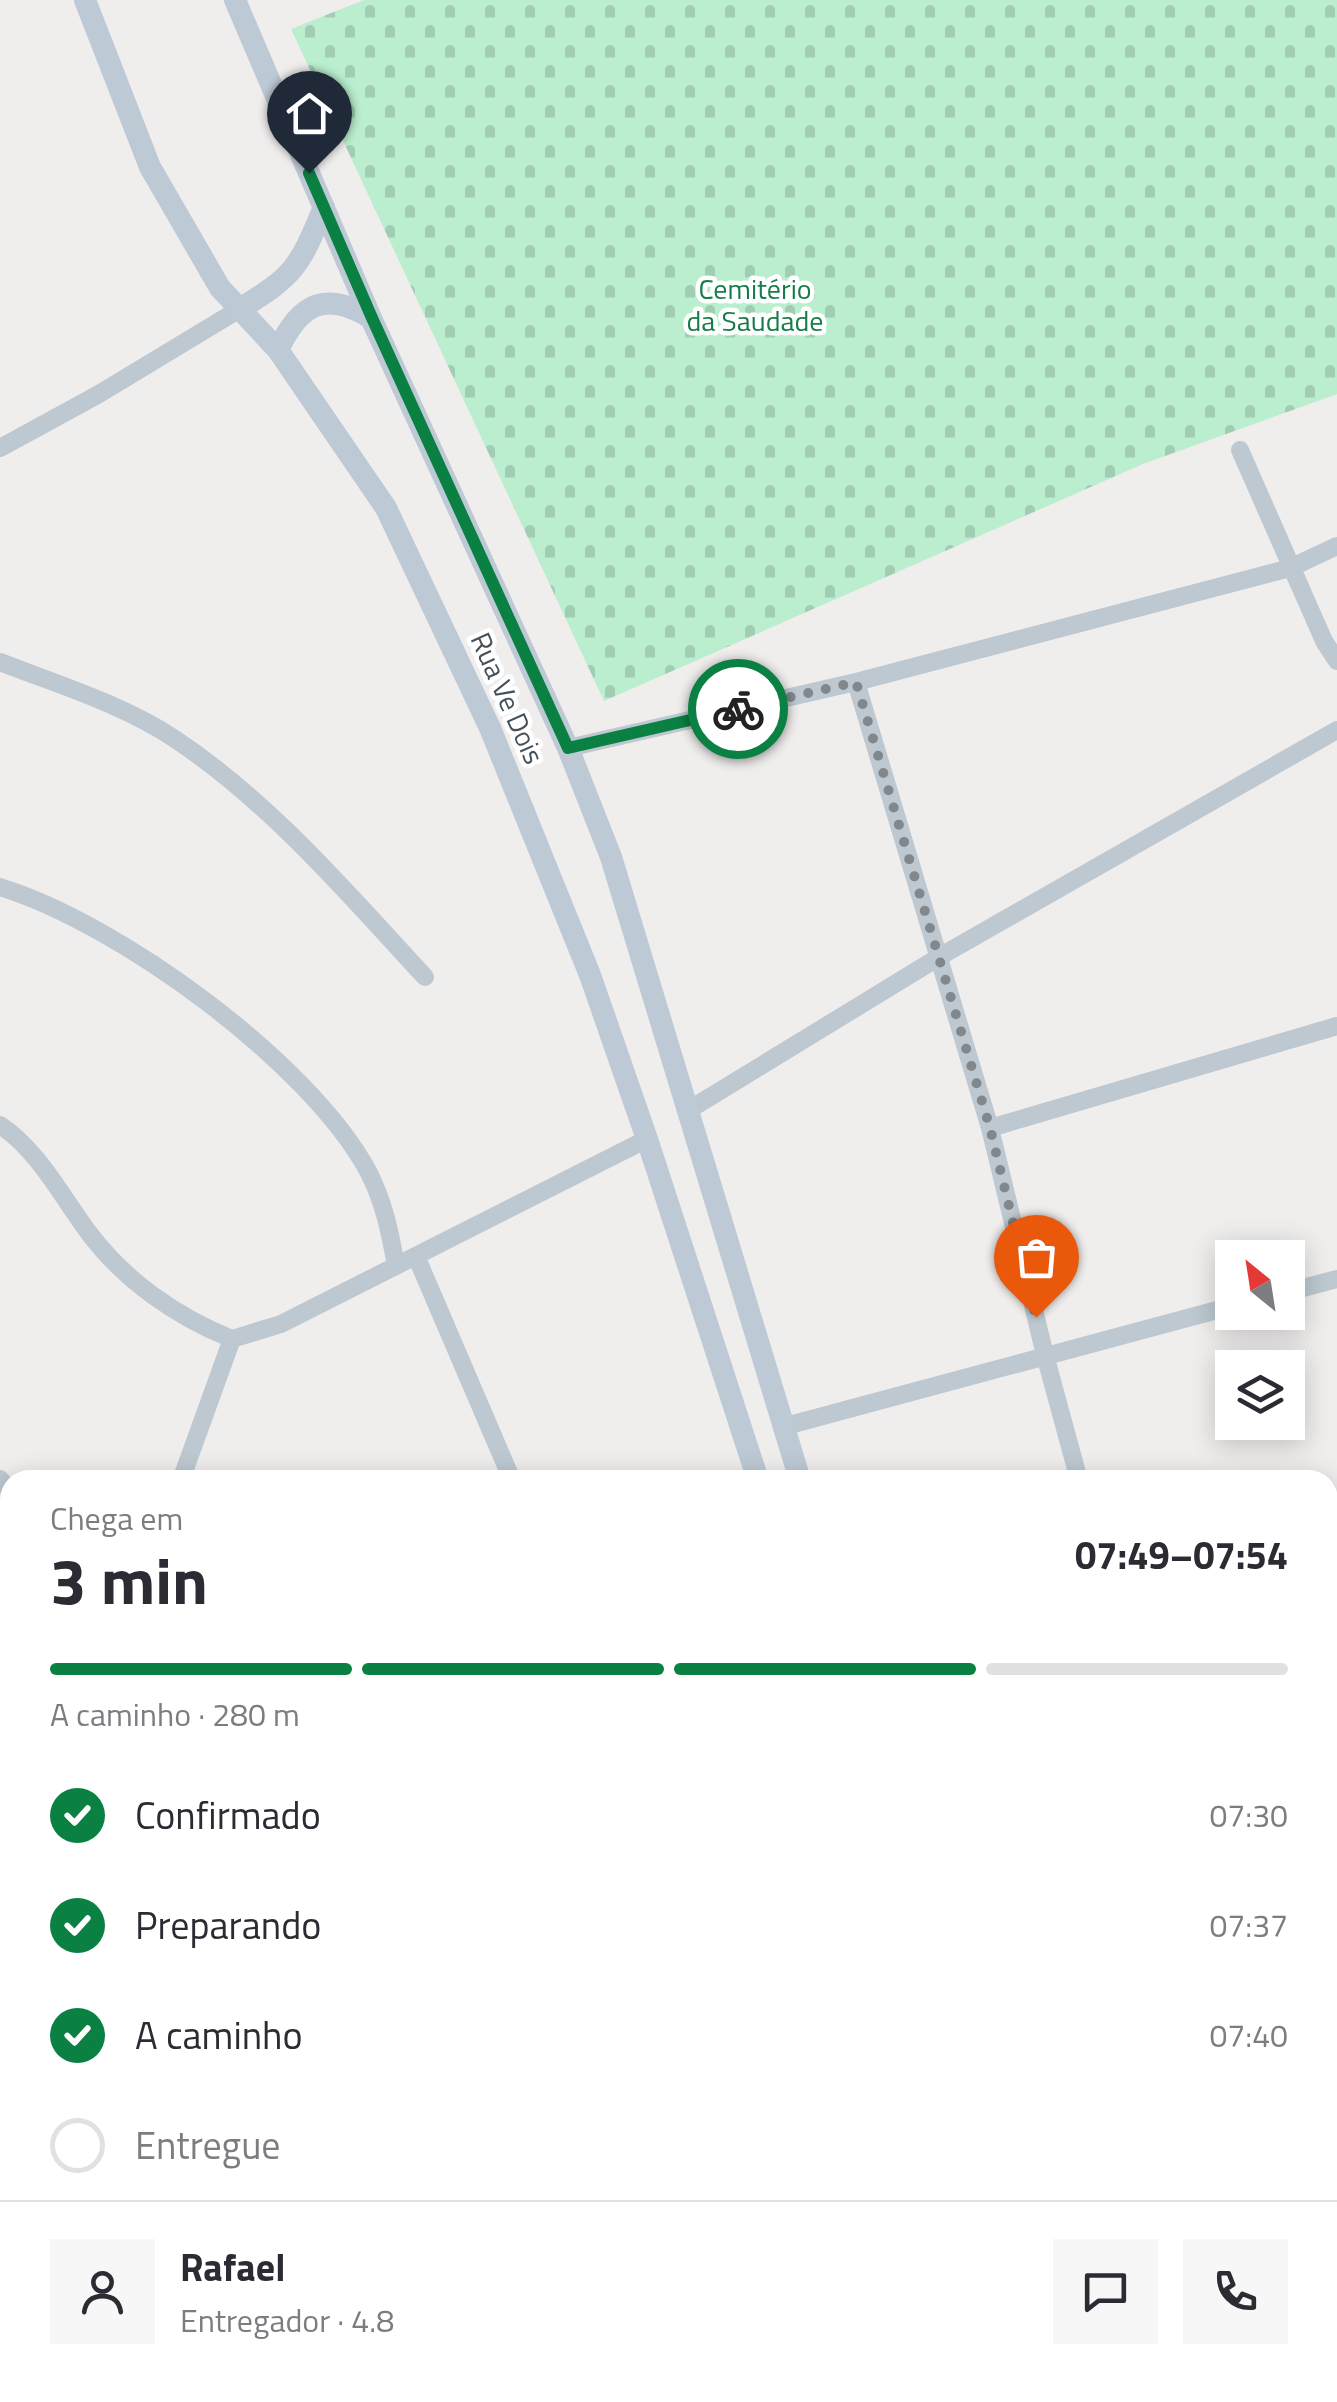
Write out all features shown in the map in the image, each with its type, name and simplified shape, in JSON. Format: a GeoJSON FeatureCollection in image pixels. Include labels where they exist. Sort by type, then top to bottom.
{"type":"FeatureCollection","features":[{"type":"Feature","properties":{"kind":"main road","name":"Rua Ve Dois"},"geometry":{"type":"LineString","coordinates":[[85,0],[150,167],[220,288],[278,350],[386,508],[422,582],[504,763],[590,975],[755,1470]]}},
{"type":"Feature","properties":{"kind":"main road","name":"Rua Ve Dois"},"geometry":{"type":"LineString","coordinates":[[235,0],[372,318],[568,748],[611,857],[797,1470]]}},
{"type":"Feature","properties":{"kind":"main road"},"geometry":{"type":"LineString","coordinates":[[238,310],[275,288],[296,268],[324,207]]}},
{"type":"Feature","properties":{"kind":"main road"},"geometry":{"type":"LineString","coordinates":[[278,350],[306,308],[326,303],[350,305],[372,318]]}},
{"type":"Feature","properties":{"kind":"street"},"geometry":{"type":"LineString","coordinates":[[0,448],[238,310]]}},
{"type":"Feature","properties":{"kind":"street"},"geometry":{"type":"LineString","coordinates":[[1240,450],[1290,568],[1337,661]]}},
{"type":"Feature","properties":{"kind":"street"},"geometry":{"type":"LineString","coordinates":[[568,748],[856,682],[1290,568],[1337,546]]}},
{"type":"Feature","properties":{"kind":"street"},"geometry":{"type":"LineString","coordinates":[[2,665],[103,702],[174,738],[312,856],[425,977]]}},
{"type":"Feature","properties":{"kind":"street"},"geometry":{"type":"LineString","coordinates":[[856,682],[990,1128],[1076,1470]]}},
{"type":"Feature","properties":{"kind":"street"},"geometry":{"type":"LineString","coordinates":[[687,1111],[939,956],[1337,730]]}},
{"type":"Feature","properties":{"kind":"street"},"geometry":{"type":"LineString","coordinates":[[0,887],[106,934],[168,974],[271,1054],[334,1120],[368,1171],[388,1217],[396,1266]]}},
{"type":"Feature","properties":{"kind":"street"},"geometry":{"type":"LineString","coordinates":[[990,1128],[1337,1026]]}},
{"type":"Feature","properties":{"kind":"street"},"geometry":{"type":"LineString","coordinates":[[0,1125],[12,1132],[35,1158],[92,1237],[133,1279],[193,1324],[232,1338],[281,1324],[647,1139]]}},
{"type":"Feature","properties":{"kind":"street"},"geometry":{"type":"LineString","coordinates":[[416,1256],[508,1470]]}},
{"type":"Feature","properties":{"kind":"street"},"geometry":{"type":"LineString","coordinates":[[1305,1287],[1337,1279]]}},
{"type":"Feature","properties":{"kind":"street"},"geometry":{"type":"LineString","coordinates":[[782,1427],[1215,1310]]}},
{"type":"Feature","properties":{"kind":"street"},"geometry":{"type":"LineString","coordinates":[[185,1470],[232,1338]]}},
{"type":"Feature","properties":{"kind":"green space","name":"Cemitério da Saudade"},"geometry":{"type":"Polygon","coordinates":[[[364,0],[1337,0],[1337,394],[1143,464],[604,701],[291,29],[364,0]]]}},
{"type":"Feature","properties":{"kind":"way so far"},"geometry":{"type":"LineString","coordinates":[[738,709],[856,682],[990,1128],[1036,1317]]}},
{"type":"Feature","properties":{"kind":"route"},"geometry":{"type":"LineString","coordinates":[[309,173],[568,748],[738,709]]}}]}
